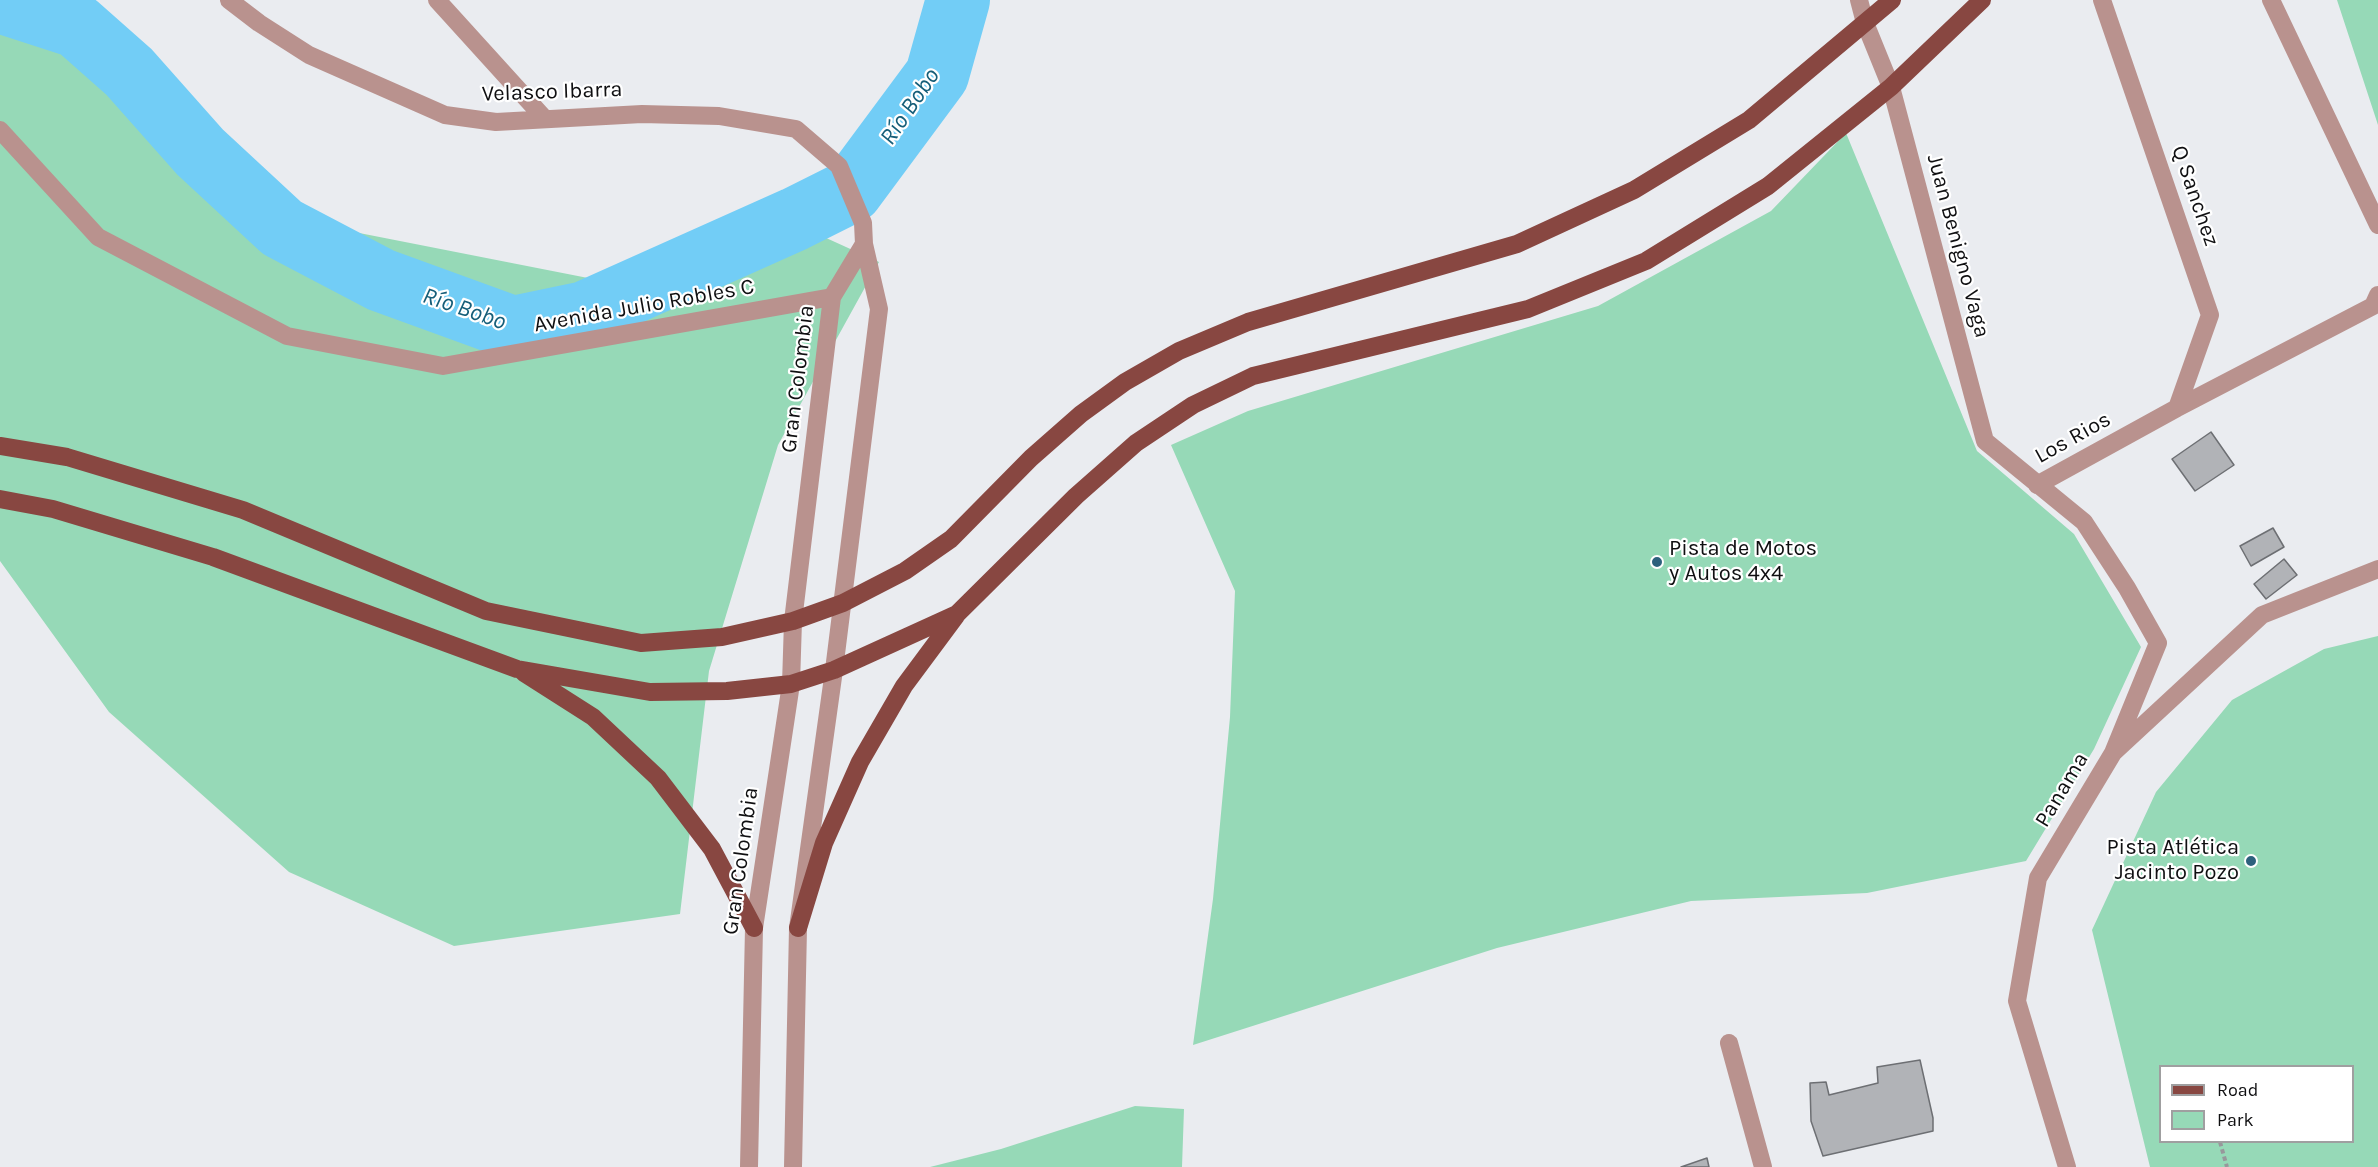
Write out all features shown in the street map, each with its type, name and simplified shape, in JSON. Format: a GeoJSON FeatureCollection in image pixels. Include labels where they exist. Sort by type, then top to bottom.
{"type":"FeatureCollection","features":[{"type":"Feature","properties":{"kind":"main road"},"geometry":{"type":"LineString","coordinates":[[0,446],[67,457],[243,510],[486,611],[641,643],[722,637],[793,621],[843,603],[905,571],[951,538],[1031,458],[1081,414],[1125,382],[1179,351],[1248,322],[1517,244],[1634,190],[1749,120],[1892,0]]}},
{"type":"Feature","properties":{"kind":"main road"},"geometry":{"type":"LineString","coordinates":[[798,928],[824,843],[860,762],[904,686],[957,614],[1076,496],[1136,443],[1193,405],[1253,376],[1528,309],[1646,261],[1768,186],[1891,87],[1982,0]]}},
{"type":"Feature","properties":{"kind":"main road"},"geometry":{"type":"LineString","coordinates":[[0,499],[53,509],[213,557],[517,669],[650,692],[727,691],[791,684],[834,670],[957,614]]}},
{"type":"Feature","properties":{"kind":"main road"},"geometry":{"type":"LineString","coordinates":[[517,669],[593,717],[658,778],[712,849],[754,928]]}},
{"type":"Feature","properties":{"kind":"street","name":"Velasco Ibarra"},"geometry":{"type":"LineString","coordinates":[[229,0],[259,23],[309,55],[445,115],[496,122],[642,114],[719,116],[796,129],[839,166],[860,211],[864,244]]}},
{"type":"Feature","properties":{"kind":"street"},"geometry":{"type":"LineString","coordinates":[[437,0],[545,119]]}},
{"type":"Feature","properties":{"kind":"street","name":"Juan Benigno Vaga"},"geometry":{"type":"LineString","coordinates":[[1859,0],[1865,23],[1891,87],[1985,441],[2037,485]]}},
{"type":"Feature","properties":{"kind":"street","name":"Q Sanchez"},"geometry":{"type":"LineString","coordinates":[[2102,0],[2210,315],[2177,408]]}},
{"type":"Feature","properties":{"kind":"street"},"geometry":{"type":"LineString","coordinates":[[2271,0],[2378,225]]}},
{"type":"Feature","properties":{"kind":"street","name":"Avenida Julio Robles C"},"geometry":{"type":"LineString","coordinates":[[0,130],[98,237],[287,336],[443,366],[831,297]]}},
{"type":"Feature","properties":{"kind":"street"},"geometry":{"type":"LineString","coordinates":[[793,1167],[798,928],[843,603],[879,309],[864,244]]}},
{"type":"Feature","properties":{"kind":"street","name":"Gran Colombia"},"geometry":{"type":"LineString","coordinates":[[749,1167],[754,928],[791,684],[793,621],[831,297],[864,244]]}},
{"type":"Feature","properties":{"kind":"street","name":"Los Rios"},"geometry":{"type":"LineString","coordinates":[[2113,753],[2158,643],[2127,588],[2084,522],[2037,485],[2177,408],[2373,306],[2378,295]]}},
{"type":"Feature","properties":{"kind":"street","name":"Panama"},"geometry":{"type":"LineString","coordinates":[[2067,1167],[2017,1000],[2038,878],[2113,753],[2262,615],[2378,569]]}},
{"type":"Feature","properties":{"kind":"street"},"geometry":{"type":"LineString","coordinates":[[1729,1043],[1763,1167]]}},
{"type":"Feature","properties":{"kind":"path"},"geometry":{"type":"LineString","coordinates":[[2220,1143],[2227,1167]]}},
{"type":"Feature","properties":{"kind":"green space"},"geometry":{"type":"Polygon","coordinates":[[[2337,0],[2378,0],[2378,125],[2337,0]]]}},
{"type":"Feature","properties":{"kind":"green space"},"geometry":{"type":"Polygon","coordinates":[[[0,10],[344,230],[588,278],[705,278],[813,232],[879,262],[778,445],[709,671],[680,914],[454,946],[289,872],[109,712],[0,561],[0,10]]]}},
{"type":"Feature","properties":{"kind":"green space","name":"Pista de Motos y Autos 4x4"},"geometry":{"type":"Polygon","coordinates":[[[1846,133],[1977,451],[2074,534],[2141,647],[2094,749],[2026,861],[1867,893],[1691,901],[1497,948],[1193,1045],[1213,899],[1230,717],[1235,591],[1171,445],[1248,411],[1598,306],[1771,211],[1846,133]]]}},
{"type":"Feature","properties":{"kind":"green space","name":"Pista Atlética Jacinto Pozo"},"geometry":{"type":"Polygon","coordinates":[[[2378,636],[2378,1167],[2150,1167],[2092,930],[2156,792],[2232,700],[2324,649],[2378,636]]]}},
{"type":"Feature","properties":{"kind":"green space"},"geometry":{"type":"Polygon","coordinates":[[[1135,1106],[1184,1109],[1182,1167],[930,1167],[1001,1149],[1135,1106]]]}},
{"type":"Feature","properties":{"kind":"building"},"geometry":{"type":"Polygon","coordinates":[[[2211,432],[2234,465],[2195,491],[2172,459],[2211,432]]]}},
{"type":"Feature","properties":{"kind":"building"},"geometry":{"type":"Polygon","coordinates":[[[2273,528],[2284,547],[2251,566],[2240,546],[2273,528]]]}},
{"type":"Feature","properties":{"kind":"building"},"geometry":{"type":"Polygon","coordinates":[[[2284,559],[2297,575],[2266,599],[2254,584],[2284,559]]]}},
{"type":"Feature","properties":{"kind":"building"},"geometry":{"type":"Polygon","coordinates":[[[1920,1060],[1933,1118],[1933,1131],[1823,1156],[1811,1121],[1810,1083],[1826,1082],[1829,1095],[1878,1083],[1877,1067],[1920,1060]]]}},
{"type":"Feature","properties":{"kind":"building"},"geometry":{"type":"Polygon","coordinates":[[[1707,1158],[1709,1167],[1681,1167],[1707,1158]]]}},
{"type":"Feature","properties":{"kind":"waterway","name":"Río Bobo"},"geometry":{"type":"LineString","coordinates":[[0,1],[77,26],[129,72],[200,152],[282,228],[381,280],[513,328],[585,313],[795,219],[851,191],[937,75],[958,0]]}},
{"type":"Feature","properties":{"kind":"place","name":"Pista de Motos y Autos 4x4"},"geometry":{"type":"Point","coordinates":[1657,562]}},
{"type":"Feature","properties":{"kind":"place","name":"Pista Atlética Jacinto Pozo"},"geometry":{"type":"Point","coordinates":[2251,861]}}]}
